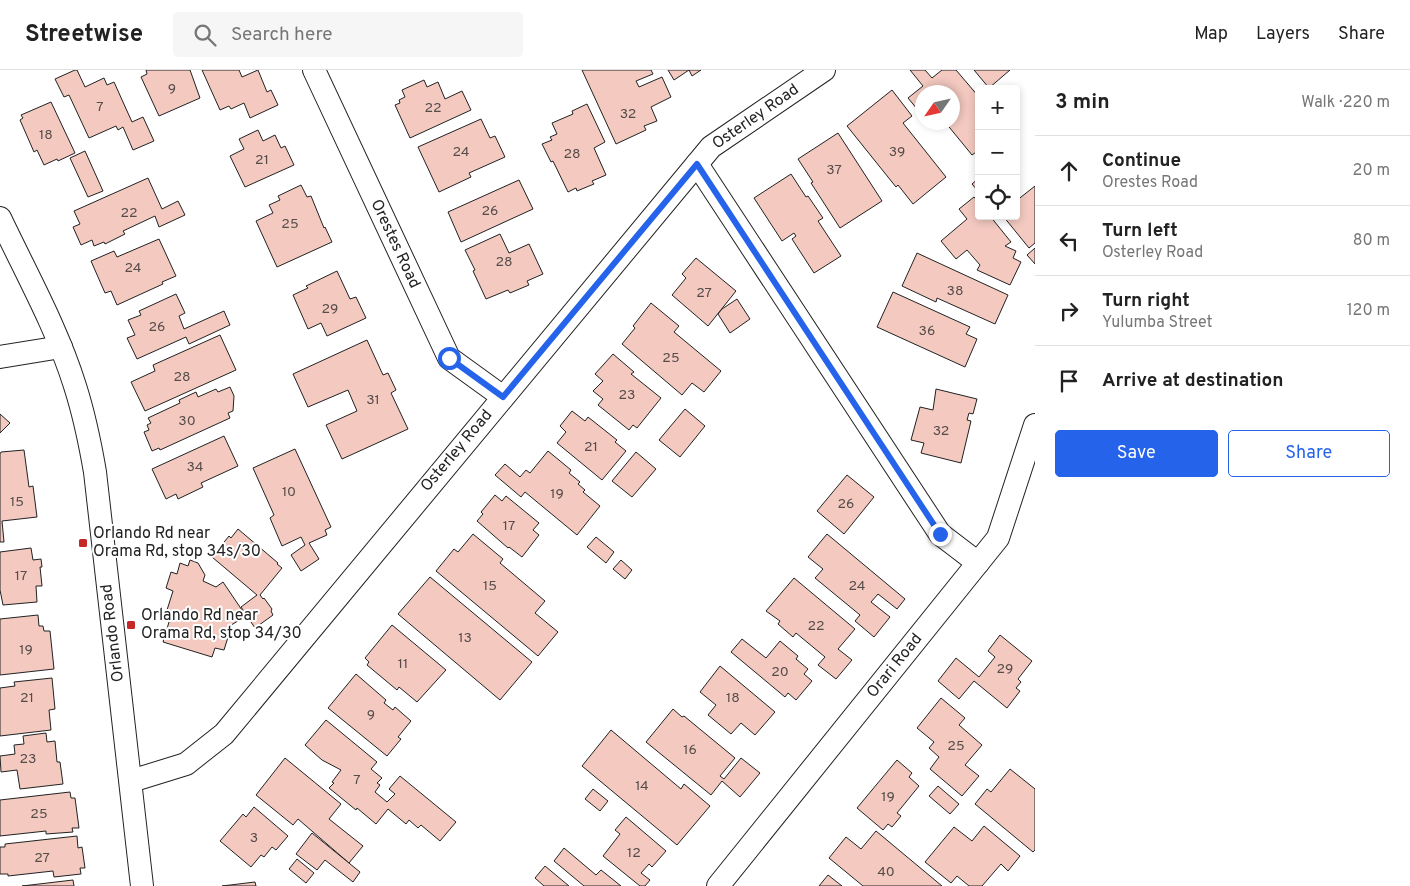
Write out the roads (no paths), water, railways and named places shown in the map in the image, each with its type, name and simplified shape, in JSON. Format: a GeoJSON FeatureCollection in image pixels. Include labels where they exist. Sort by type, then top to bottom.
{"type":"FeatureCollection","features":[{"type":"Feature","properties":{"kind":"street","name":"Orestes Road"},"geometry":{"type":"LineString","coordinates":[[314,70],[449,358],[503,397]]}},
{"type":"Feature","properties":{"kind":"street","name":"Osterley Road"},"geometry":{"type":"LineString","coordinates":[[131,781],[186,764],[224,734],[711,147],[824,70]]}},
{"type":"Feature","properties":{"kind":"street"},"geometry":{"type":"LineString","coordinates":[[697,164],[940,534],[978,562]]}},
{"type":"Feature","properties":{"kind":"street","name":"Orlando Road"},"geometry":{"type":"LineString","coordinates":[[0,218],[61,347],[86,423],[95,472],[142,886]]}},
{"type":"Feature","properties":{"kind":"street"},"geometry":{"type":"LineString","coordinates":[[0,357],[61,347]]}},
{"type":"Feature","properties":{"kind":"street","name":"Orari Road"},"geometry":{"type":"LineString","coordinates":[[718,886],[998,538],[1035,425]]}},
{"type":"Feature","properties":{"kind":"place","name":"Orlando Rd near Orama Rd, stop 34s/30"},"geometry":{"type":"Point","coordinates":[83,543]}},
{"type":"Feature","properties":{"kind":"place","name":"Orlando Rd near Orama Rd, stop 34/30"},"geometry":{"type":"Point","coordinates":[131,625]}}]}
